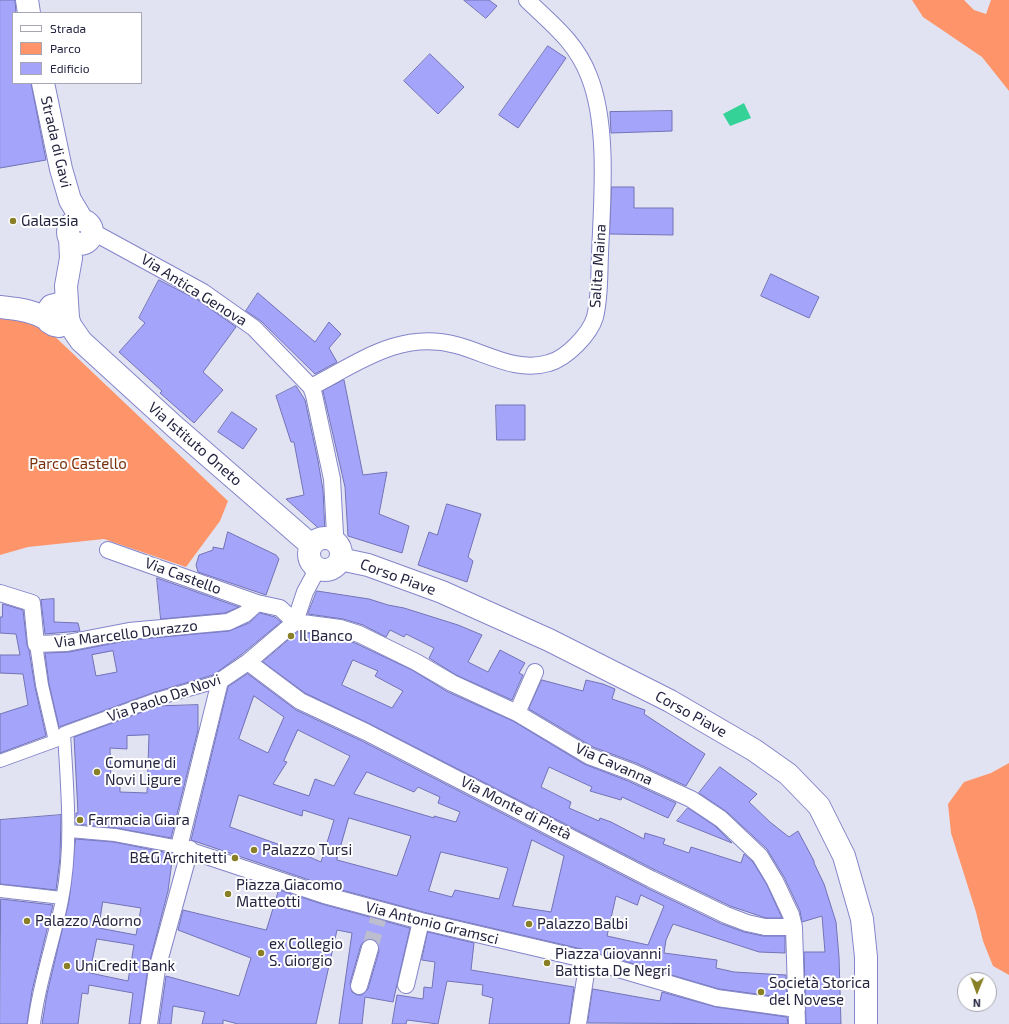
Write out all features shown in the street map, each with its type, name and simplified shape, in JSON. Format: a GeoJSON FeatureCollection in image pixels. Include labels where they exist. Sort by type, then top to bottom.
{"type":"FeatureCollection","features":[{"type":"Feature","properties":{"kind":"main road"},"geometry":{"type":"LineString","coordinates":[[27,0],[29,12]]}},
{"type":"Feature","properties":{"kind":"main road","name":"Strada di Gavi"},"geometry":{"type":"LineString","coordinates":[[43,84],[59,162],[70,200],[78,236]]}},
{"type":"Feature","properties":{"kind":"main road"},"geometry":{"type":"LineString","coordinates":[[0,307],[57,314],[66,286],[78,236]]}},
{"type":"Feature","properties":{"kind":"main road","name":"Via Istituto Oneto"},"geometry":{"type":"LineString","coordinates":[[57,314],[70,325],[81,341],[174,426],[311,545]]}},
{"type":"Feature","properties":{"kind":"main road"},"geometry":{"type":"LineString","coordinates":[[321,538],[337,549],[331,568],[318,568],[310,561],[309,550],[311,545],[321,538]]}},
{"type":"Feature","properties":{"kind":"main road","name":"Corso Piave"},"geometry":{"type":"LineString","coordinates":[[337,549],[368,564],[442,592],[549,640],[670,701],[754,750],[788,774],[820,806],[844,856],[862,919],[866,957],[866,1024]]}},
{"type":"Feature","properties":{"kind":"street","name":"Salita Maina"},"geometry":{"type":"LineString","coordinates":[[311,387],[375,354],[398,344],[422,342],[456,345],[498,361],[527,366],[550,363],[572,350],[584,337],[595,318],[598,290],[602,154],[597,106],[589,76],[569,40],[527,0]]}},
{"type":"Feature","properties":{"kind":"street","name":"Via Antica Genova"},"geometry":{"type":"LineString","coordinates":[[78,236],[203,292],[254,328],[311,387],[332,479],[337,549]]}},
{"type":"Feature","properties":{"kind":"street","name":"Via Castello"},"geometry":{"type":"LineString","coordinates":[[108,550],[258,603],[280,608],[295,622]]}},
{"type":"Feature","properties":{"kind":"street"},"geometry":{"type":"LineString","coordinates":[[295,622],[304,592],[318,568]]}},
{"type":"Feature","properties":{"kind":"street"},"geometry":{"type":"LineString","coordinates":[[0,593],[32,603],[42,685],[55,741]]}},
{"type":"Feature","properties":{"kind":"street","name":"Via Marcello Durazzo"},"geometry":{"type":"LineString","coordinates":[[36,644],[67,643],[130,630],[228,622],[245,614],[258,603]]}},
{"type":"Feature","properties":{"kind":"street","name":"Via Paolo Da Novi"},"geometry":{"type":"LineString","coordinates":[[64,733],[157,699],[220,681],[248,662],[295,622]]}},
{"type":"Feature","properties":{"kind":"street","name":"Via Cavanna"},"geometry":{"type":"LineString","coordinates":[[295,622],[340,628],[359,634],[416,662],[452,683],[517,713],[589,756],[632,772],[691,798],[721,819],[760,856],[784,900],[794,927],[797,1017]]}},
{"type":"Feature","properties":{"kind":"street","name":"Via Monte di Pietà"},"geometry":{"type":"LineString","coordinates":[[248,662],[300,701],[366,732],[658,882],[726,915],[747,923],[765,927],[794,927]]}},
{"type":"Feature","properties":{"kind":"street"},"geometry":{"type":"LineString","coordinates":[[517,713],[535,672]]}},
{"type":"Feature","properties":{"kind":"street"},"geometry":{"type":"LineString","coordinates":[[150,1024],[157,969],[220,681]]}},
{"type":"Feature","properties":{"kind":"street"},"geometry":{"type":"LineString","coordinates":[[0,761],[55,741],[64,733]]}},
{"type":"Feature","properties":{"kind":"street"},"geometry":{"type":"LineString","coordinates":[[34,1024],[62,898],[69,831],[64,733]]}},
{"type":"Feature","properties":{"kind":"street","name":"Via Antonio Gramsci"},"geometry":{"type":"LineString","coordinates":[[69,831],[115,835],[184,848],[379,915],[421,921],[588,960],[717,998],[797,1017]]}},
{"type":"Feature","properties":{"kind":"street"},"geometry":{"type":"LineString","coordinates":[[0,891],[62,898]]}},
{"type":"Feature","properties":{"kind":"street"},"geometry":{"type":"LineString","coordinates":[[406,985],[421,921]]}},
{"type":"Feature","properties":{"kind":"street"},"geometry":{"type":"LineString","coordinates":[[359,986],[370,948]]}},
{"type":"Feature","properties":{"kind":"street"},"geometry":{"type":"LineString","coordinates":[[578,1024],[588,960]]}},
{"type":"Feature","properties":{"kind":"green space"},"geometry":{"type":"Polygon","coordinates":[[[912,0],[964,0],[974,10],[986,14],[991,0],[1009,0],[1009,91],[982,57],[923,17],[912,0]]]}},
{"type":"Feature","properties":{"kind":"green space","name":"Parco Castello"},"geometry":{"type":"Polygon","coordinates":[[[0,318],[24,321],[47,329],[228,501],[220,521],[186,567],[104,539],[28,547],[0,555],[0,318]]]}},
{"type":"Feature","properties":{"kind":"green space"},"geometry":{"type":"Polygon","coordinates":[[[1009,763],[1009,975],[993,966],[983,941],[976,912],[951,833],[948,804],[964,782],[991,773],[1009,763]]]}},
{"type":"Feature","properties":{"kind":"shaded area"},"geometry":{"type":"Polygon","coordinates":[[[744,103],[751,118],[730,126],[723,114],[744,103]]]}},
{"type":"Feature","properties":{"kind":"building"},"geometry":{"type":"Polygon","coordinates":[[[0,0],[15,0],[16,12],[12,12],[12,84],[31,84],[46,160],[0,168],[0,0]]]}},
{"type":"Feature","properties":{"kind":"building"},"geometry":{"type":"Polygon","coordinates":[[[464,0],[489,0],[497,6],[486,18],[464,0]]]}},
{"type":"Feature","properties":{"kind":"building"},"geometry":{"type":"Polygon","coordinates":[[[548,46],[566,58],[518,128],[499,115],[548,46]]]}},
{"type":"Feature","properties":{"kind":"building"},"geometry":{"type":"Polygon","coordinates":[[[430,54],[464,87],[438,114],[404,81],[430,54]]]}},
{"type":"Feature","properties":{"kind":"building"},"geometry":{"type":"Polygon","coordinates":[[[672,111],[672,131],[611,133],[610,112],[672,111]]]}},
{"type":"Feature","properties":{"kind":"building"},"geometry":{"type":"Polygon","coordinates":[[[612,187],[634,187],[634,208],[673,208],[673,235],[610,234],[612,187]]]}},
{"type":"Feature","properties":{"kind":"building"},"geometry":{"type":"Polygon","coordinates":[[[771,274],[819,297],[809,318],[761,296],[771,274]]]}},
{"type":"Feature","properties":{"kind":"building"},"geometry":{"type":"Polygon","coordinates":[[[159,280],[198,300],[236,327],[203,372],[223,390],[194,423],[160,393],[162,391],[119,352],[145,323],[139,318],[159,280]]]}},
{"type":"Feature","properties":{"kind":"building"},"geometry":{"type":"Polygon","coordinates":[[[258,293],[315,342],[329,322],[341,334],[329,348],[337,362],[315,374],[261,321],[246,311],[258,293]]]}},
{"type":"Feature","properties":{"kind":"building"},"geometry":{"type":"Polygon","coordinates":[[[344,380],[363,475],[387,472],[379,514],[409,526],[402,553],[348,536],[345,487],[323,391],[344,380]]]}},
{"type":"Feature","properties":{"kind":"building"},"geometry":{"type":"Polygon","coordinates":[[[296,386],[305,400],[318,461],[323,490],[325,534],[286,499],[304,495],[294,442],[291,442],[276,396],[296,386]]]}},
{"type":"Feature","properties":{"kind":"building"},"geometry":{"type":"Polygon","coordinates":[[[496,405],[525,405],[525,440],[497,440],[496,405]]]}},
{"type":"Feature","properties":{"kind":"building"},"geometry":{"type":"Polygon","coordinates":[[[232,412],[257,429],[243,449],[218,432],[232,412]]]}},
{"type":"Feature","properties":{"kind":"building"},"geometry":{"type":"Polygon","coordinates":[[[447,504],[481,514],[468,557],[473,561],[467,582],[418,565],[429,532],[437,535],[447,504]]]}},
{"type":"Feature","properties":{"kind":"building"},"geometry":{"type":"Polygon","coordinates":[[[228,532],[276,555],[279,559],[266,595],[198,572],[196,565],[199,555],[213,550],[213,547],[223,549],[228,532]]]}},
{"type":"Feature","properties":{"kind":"building"},"geometry":{"type":"Polygon","coordinates":[[[157,578],[239,607],[225,613],[161,619],[157,578]]]}},
{"type":"Feature","properties":{"kind":"building"},"geometry":{"type":"Polygon","coordinates":[[[317,591],[369,599],[404,608],[458,625],[482,635],[468,662],[488,672],[500,650],[525,663],[519,673],[523,675],[512,700],[456,675],[429,658],[434,648],[406,634],[404,637],[390,630],[386,637],[363,625],[343,619],[308,614],[317,591]]]}},
{"type":"Feature","properties":{"kind":"building"},"geometry":{"type":"Polygon","coordinates":[[[54,599],[54,622],[78,623],[80,631],[45,634],[41,600],[54,599]]]}},
{"type":"Feature","properties":{"kind":"building"},"geometry":{"type":"Polygon","coordinates":[[[3,604],[23,610],[27,645],[46,736],[0,753],[0,714],[28,705],[23,674],[0,673],[0,655],[20,655],[16,634],[0,633],[0,617],[2,617],[3,604]]]}},
{"type":"Feature","properties":{"kind":"building"},"geometry":{"type":"Polygon","coordinates":[[[260,613],[275,617],[281,622],[242,654],[213,675],[155,692],[59,727],[49,684],[45,653],[69,652],[130,640],[229,631],[249,623],[260,613]],[[113,651],[92,655],[96,676],[117,672],[113,651]]]}},
{"type":"Feature","properties":{"kind":"building"},"geometry":{"type":"Polygon","coordinates":[[[298,632],[338,637],[355,643],[412,670],[448,692],[513,721],[584,764],[628,781],[676,803],[668,818],[622,797],[621,800],[590,791],[592,787],[549,767],[541,787],[571,802],[569,808],[599,821],[600,818],[611,822],[644,839],[645,833],[665,839],[663,844],[689,853],[691,847],[741,863],[744,854],[753,862],[767,885],[782,918],[766,918],[730,906],[655,870],[370,724],[305,693],[263,662],[298,632]],[[353,660],[342,685],[392,708],[403,691],[375,676],[378,671],[353,660]]]}},
{"type":"Feature","properties":{"kind":"building"},"geometry":{"type":"Polygon","coordinates":[[[248,674],[296,710],[362,741],[647,888],[722,924],[744,932],[763,936],[785,936],[785,953],[759,952],[673,924],[666,940],[664,953],[717,960],[716,968],[734,972],[786,975],[787,998],[719,989],[590,951],[423,912],[327,886],[191,840],[228,687],[248,674]],[[254,696],[239,739],[268,753],[284,717],[254,696]],[[298,730],[284,761],[287,762],[273,784],[309,796],[315,779],[334,786],[350,756],[298,730]],[[367,772],[354,794],[434,818],[434,816],[456,822],[460,812],[438,803],[440,797],[418,787],[414,792],[367,772]],[[239,795],[230,827],[286,847],[321,862],[334,820],[303,810],[302,816],[239,795]],[[349,818],[337,860],[397,876],[411,836],[349,818]],[[532,840],[513,906],[551,912],[564,856],[532,840]],[[441,852],[429,891],[452,897],[455,890],[499,899],[508,868],[441,852]],[[641,895],[637,905],[616,896],[607,936],[648,945],[664,906],[641,895]]]}},
{"type":"Feature","properties":{"kind":"building"},"geometry":{"type":"Polygon","coordinates":[[[542,680],[583,691],[586,680],[603,684],[615,689],[612,699],[645,710],[644,714],[705,754],[686,786],[636,763],[593,747],[529,709],[542,680]]]}},
{"type":"Feature","properties":{"kind":"building"},"geometry":{"type":"Polygon","coordinates":[[[198,705],[198,730],[171,838],[116,828],[76,824],[76,813],[78,813],[74,737],[159,706],[198,705]],[[149,735],[127,736],[127,749],[110,748],[111,777],[120,776],[120,792],[147,793],[149,735]]]}},
{"type":"Feature","properties":{"kind":"building"},"geometry":{"type":"Polygon","coordinates":[[[720,767],[757,794],[749,802],[770,822],[789,837],[798,831],[814,861],[824,884],[836,922],[839,957],[841,1024],[806,1024],[804,952],[825,952],[822,916],[802,922],[800,911],[784,877],[767,849],[727,812],[699,793],[720,767]]]}},
{"type":"Feature","properties":{"kind":"building"},"geometry":{"type":"Polygon","coordinates":[[[688,808],[715,826],[732,843],[677,821],[688,808]]]}},
{"type":"Feature","properties":{"kind":"building"},"geometry":{"type":"Polygon","coordinates":[[[61,815],[60,858],[56,890],[0,884],[0,820],[61,815]]]}},
{"type":"Feature","properties":{"kind":"building"},"geometry":{"type":"Polygon","coordinates":[[[76,839],[114,842],[173,854],[168,891],[148,968],[140,1024],[129,1024],[133,993],[89,985],[88,994],[82,993],[78,1024],[42,1024],[47,994],[69,901],[76,839]],[[103,902],[99,928],[136,935],[141,908],[103,902]],[[97,939],[90,973],[128,981],[134,945],[97,939]]]}},
{"type":"Feature","properties":{"kind":"building"},"geometry":{"type":"Polygon","coordinates":[[[279,890],[322,904],[410,928],[393,1002],[365,997],[362,1024],[339,1024],[352,933],[337,930],[316,1024],[238,1024],[223,1020],[223,1024],[202,1024],[205,1012],[173,1006],[171,1024],[159,1024],[166,976],[239,996],[251,958],[178,930],[183,910],[266,930],[279,890]],[[367,939],[361,945],[350,983],[352,992],[357,995],[362,995],[368,989],[379,951],[377,941],[367,939]]]}},
{"type":"Feature","properties":{"kind":"building"},"geometry":{"type":"Polygon","coordinates":[[[1,899],[53,905],[32,991],[27,1024],[0,1024],[1,899]]]}},
{"type":"Feature","properties":{"kind":"building"},"geometry":{"type":"Polygon","coordinates":[[[428,932],[474,943],[471,970],[574,987],[569,1024],[489,1024],[493,998],[482,995],[483,985],[447,981],[438,1024],[407,1020],[406,1024],[392,1024],[397,995],[423,999],[424,987],[432,988],[435,962],[422,960],[428,932]]]}},
{"type":"Feature","properties":{"kind":"building"},"geometry":{"type":"Polygon","coordinates":[[[593,989],[660,1001],[662,992],[716,1007],[787,1017],[788,1024],[588,1023],[593,989]]]}},
{"type":"Feature","properties":{"kind":"tunnel"},"geometry":{"type":"LineString","coordinates":[[370,948],[378,919]]}},
{"type":"Feature","properties":{"kind":"place","name":"Galassia"},"geometry":{"type":"Point","coordinates":[13,221]}},
{"type":"Feature","properties":{"kind":"place","name":"Il Banco"},"geometry":{"type":"Point","coordinates":[291,636]}},
{"type":"Feature","properties":{"kind":"place","name":"Comune di Novi Ligure"},"geometry":{"type":"Point","coordinates":[97,772]}},
{"type":"Feature","properties":{"kind":"place","name":"Farmacia Giara"},"geometry":{"type":"Point","coordinates":[80,820]}},
{"type":"Feature","properties":{"kind":"place","name":"Palazzo Tursi"},"geometry":{"type":"Point","coordinates":[254,850]}},
{"type":"Feature","properties":{"kind":"place","name":"B&G Architetti"},"geometry":{"type":"Point","coordinates":[235,858]}},
{"type":"Feature","properties":{"kind":"place","name":"Piazza Giacomo Matteotti"},"geometry":{"type":"Point","coordinates":[228,894]}},
{"type":"Feature","properties":{"kind":"place","name":"Palazzo Adorno"},"geometry":{"type":"Point","coordinates":[27,921]}},
{"type":"Feature","properties":{"kind":"place","name":"Palazzo Balbi"},"geometry":{"type":"Point","coordinates":[529,924]}},
{"type":"Feature","properties":{"kind":"place","name":"ex Collegio S. Giorgio"},"geometry":{"type":"Point","coordinates":[261,953]}},
{"type":"Feature","properties":{"kind":"place","name":"Piazza Giovanni Battista De Negri"},"geometry":{"type":"Point","coordinates":[547,963]}},
{"type":"Feature","properties":{"kind":"place","name":"UniCredit Bank"},"geometry":{"type":"Point","coordinates":[67,966]}},
{"type":"Feature","properties":{"kind":"place","name":"Società Storica del Novese"},"geometry":{"type":"Point","coordinates":[761,992]}}]}
